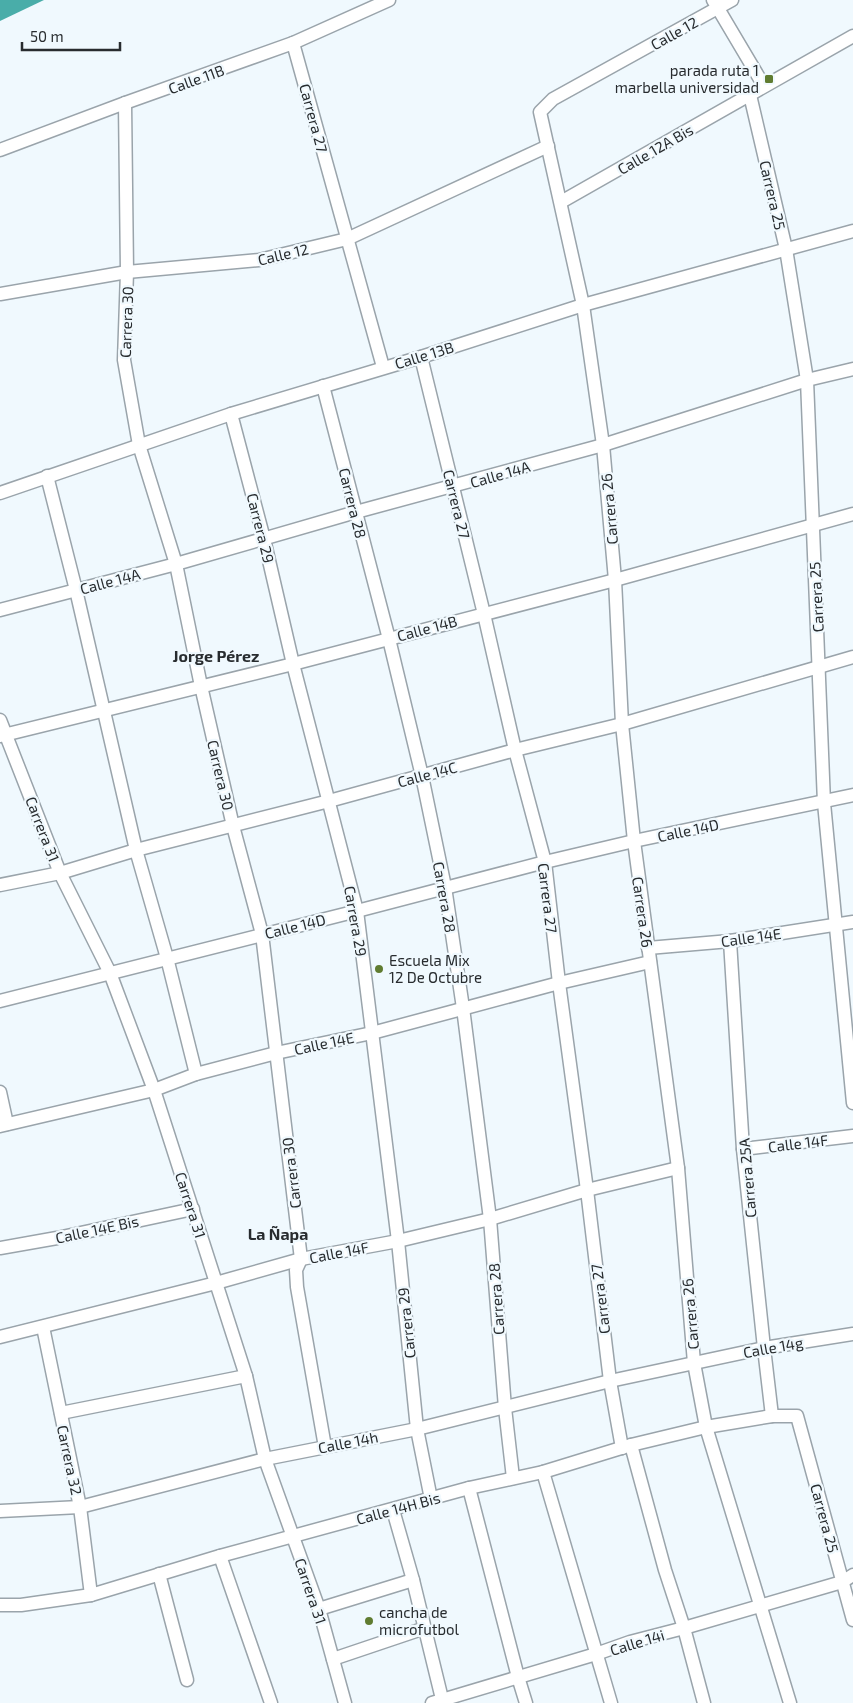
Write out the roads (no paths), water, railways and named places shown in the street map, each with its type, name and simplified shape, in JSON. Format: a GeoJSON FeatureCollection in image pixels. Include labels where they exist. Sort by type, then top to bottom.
{"type":"FeatureCollection","features":[{"type":"Feature","properties":{"kind":"street","name":"Calle 11B"},"geometry":{"type":"LineString","coordinates":[[0,150],[293,43],[389,0]]}},
{"type":"Feature","properties":{"kind":"street","name":"Calle 12"},"geometry":{"type":"LineString","coordinates":[[540,112],[553,99],[716,4],[732,0]]}},
{"type":"Feature","properties":{"kind":"street"},"geometry":{"type":"LineString","coordinates":[[716,4],[764,86]]}},
{"type":"Feature","properties":{"kind":"street","name":"Calle 12A Bis"},"geometry":{"type":"LineString","coordinates":[[561,202],[853,36]]}},
{"type":"Feature","properties":{"kind":"street","name":"Carrera 27"},"geometry":{"type":"LineString","coordinates":[[293,43],[383,367]]}},
{"type":"Feature","properties":{"kind":"street","name":"Carrera 25"},"geometry":{"type":"LineString","coordinates":[[750,95],[786,250],[807,380],[824,802],[853,1104]]}},
{"type":"Feature","properties":{"kind":"street","name":"Carrera 30"},"geometry":{"type":"LineString","coordinates":[[125,103],[127,272],[124,360],[139,445],[176,564],[200,686],[233,826],[262,934],[301,1259],[296,1270],[297,1286],[325,1447]]}},
{"type":"Feature","properties":{"kind":"street","name":"Carrera 26"},"geometry":{"type":"LineString","coordinates":[[540,112],[583,305],[603,445],[615,580],[622,724],[634,841],[678,1168],[694,1363],[706,1427],[790,1703]]}},
{"type":"Feature","properties":{"kind":"street","name":"Calle 12"},"geometry":{"type":"LineString","coordinates":[[0,294],[127,272],[259,260],[347,239],[548,146]]}},
{"type":"Feature","properties":{"kind":"street","name":"Calle 13B"},"geometry":{"type":"LineString","coordinates":[[0,493],[231,414],[583,305],[853,231]]}},
{"type":"Feature","properties":{"kind":"street","name":"Carrera 27"},"geometry":{"type":"LineString","coordinates":[[420,357],[484,614],[515,750],[545,862],[610,1380],[627,1447],[684,1628],[704,1703]]}},
{"type":"Feature","properties":{"kind":"street","name":"Calle 14A"},"geometry":{"type":"LineString","coordinates":[[0,610],[176,564],[356,512],[603,445],[807,380],[853,369]]}},
{"type":"Feature","properties":{"kind":"street","name":"Carrera 28"},"geometry":{"type":"LineString","coordinates":[[323,386],[422,776],[445,887],[463,1008],[490,1218],[505,1408],[513,1478]]}},
{"type":"Feature","properties":{"kind":"street","name":"Carrera 29"},"geometry":{"type":"LineString","coordinates":[[231,414],[357,911],[398,1241],[417,1429],[431,1499]]}},
{"type":"Feature","properties":{"kind":"street"},"geometry":{"type":"LineString","coordinates":[[47,476],[105,711],[136,850],[167,958],[196,1074]]}},
{"type":"Feature","properties":{"kind":"street","name":"Calle 14B"},"geometry":{"type":"LineString","coordinates":[[3,736],[293,664],[615,580],[853,514]]}},
{"type":"Feature","properties":{"kind":"street","name":"Calle 14C"},"geometry":{"type":"LineString","coordinates":[[0,885],[60,873],[136,850],[329,801],[515,750],[622,724],[853,657]]}},
{"type":"Feature","properties":{"kind":"street","name":"Carrera 31"},"geometry":{"type":"LineString","coordinates":[[0,720],[3,736],[60,873],[110,973],[154,1090],[246,1376],[265,1459],[319,1609],[345,1703]]}},
{"type":"Feature","properties":{"kind":"street","name":"Calle 14D"},"geometry":{"type":"LineString","coordinates":[[0,1001],[545,862],[634,841],[853,795]]}},
{"type":"Feature","properties":{"kind":"street","name":"Calle 14E"},"geometry":{"type":"LineString","coordinates":[[648,948],[730,941],[853,922]]}},
{"type":"Feature","properties":{"kind":"street","name":"Carrera 25A"},"geometry":{"type":"LineString","coordinates":[[730,941],[743,1150],[772,1416]]}},
{"type":"Feature","properties":{"kind":"street","name":"Calle 14E"},"geometry":{"type":"LineString","coordinates":[[3,1125],[154,1090],[196,1074],[276,1053],[372,1033],[559,983],[650,962]]}},
{"type":"Feature","properties":{"kind":"street"},"geometry":{"type":"LineString","coordinates":[[0,1092],[3,1125]]}},
{"type":"Feature","properties":{"kind":"street","name":"Calle 14F"},"geometry":{"type":"LineString","coordinates":[[743,1150],[853,1136]]}},
{"type":"Feature","properties":{"kind":"street","name":"Calle 14F"},"geometry":{"type":"LineString","coordinates":[[0,1337],[216,1283],[301,1259],[398,1241],[490,1218],[587,1190],[678,1168]]}},
{"type":"Feature","properties":{"kind":"street","name":"Calle 14E Bis"},"geometry":{"type":"LineString","coordinates":[[0,1248],[193,1209]]}},
{"type":"Feature","properties":{"kind":"street","name":"Carrera 32"},"geometry":{"type":"LineString","coordinates":[[43,1327],[80,1507],[91,1595]]}},
{"type":"Feature","properties":{"kind":"street","name":"Calle 14g"},"geometry":{"type":"LineString","coordinates":[[694,1363],[764,1348],[853,1334]]}},
{"type":"Feature","properties":{"kind":"street","name":"Calle 14h"},"geometry":{"type":"LineString","coordinates":[[0,1511],[80,1507],[265,1459],[417,1429],[610,1380],[694,1363]]}},
{"type":"Feature","properties":{"kind":"street"},"geometry":{"type":"LineString","coordinates":[[61,1413],[246,1376]]}},
{"type":"Feature","properties":{"kind":"street","name":"Calle 14H Bis"},"geometry":{"type":"LineString","coordinates":[[0,1605],[21,1605],[91,1595],[292,1536],[469,1488],[543,1472],[627,1447],[706,1427],[772,1416],[797,1416]]}},
{"type":"Feature","properties":{"kind":"street","name":"Carrera 25"},"geometry":{"type":"LineString","coordinates":[[797,1416],[853,1620]]}},
{"type":"Feature","properties":{"kind":"street"},"geometry":{"type":"LineString","coordinates":[[543,1472],[611,1703]]}},
{"type":"Feature","properties":{"kind":"street"},"geometry":{"type":"LineString","coordinates":[[469,1488],[526,1703]]}},
{"type":"Feature","properties":{"kind":"street"},"geometry":{"type":"LineString","coordinates":[[393,1510],[425,1628],[439,1702]]}},
{"type":"Feature","properties":{"kind":"street"},"geometry":{"type":"LineString","coordinates":[[220,1556],[271,1703]]}},
{"type":"Feature","properties":{"kind":"street"},"geometry":{"type":"LineString","coordinates":[[158,1574],[187,1680]]}},
{"type":"Feature","properties":{"kind":"street"},"geometry":{"type":"LineString","coordinates":[[842,1582],[853,1575]]}},
{"type":"Feature","properties":{"kind":"street"},"geometry":{"type":"LineString","coordinates":[[319,1609],[413,1580]]}},
{"type":"Feature","properties":{"kind":"street","name":"Calle 14i"},"geometry":{"type":"LineString","coordinates":[[439,1702],[630,1642],[842,1582]]}},
{"type":"Feature","properties":{"kind":"street"},"geometry":{"type":"LineString","coordinates":[[333,1659],[425,1628]]}},
{"type":"Feature","properties":{"kind":"water"},"geometry":{"type":"Polygon","coordinates":[[[0,0],[44,0],[0,21],[0,0]]]}},
{"type":"Feature","properties":{"kind":"place","name":"parada ruta 1 marbella universidad"},"geometry":{"type":"Point","coordinates":[769,79]}},
{"type":"Feature","properties":{"kind":"place","name":"Escuela Mix 12 De Octubre"},"geometry":{"type":"Point","coordinates":[379,969]}},
{"type":"Feature","properties":{"kind":"place","name":"cancha de microfutbol"},"geometry":{"type":"Point","coordinates":[369,1621]}},
{"type":"Feature","properties":{"kind":"district","name":"Jorge Pérez"},"geometry":{"type":"Point","coordinates":[216,655]}},
{"type":"Feature","properties":{"kind":"district","name":"La Ñapa"},"geometry":{"type":"Point","coordinates":[278,1233]}}]}
